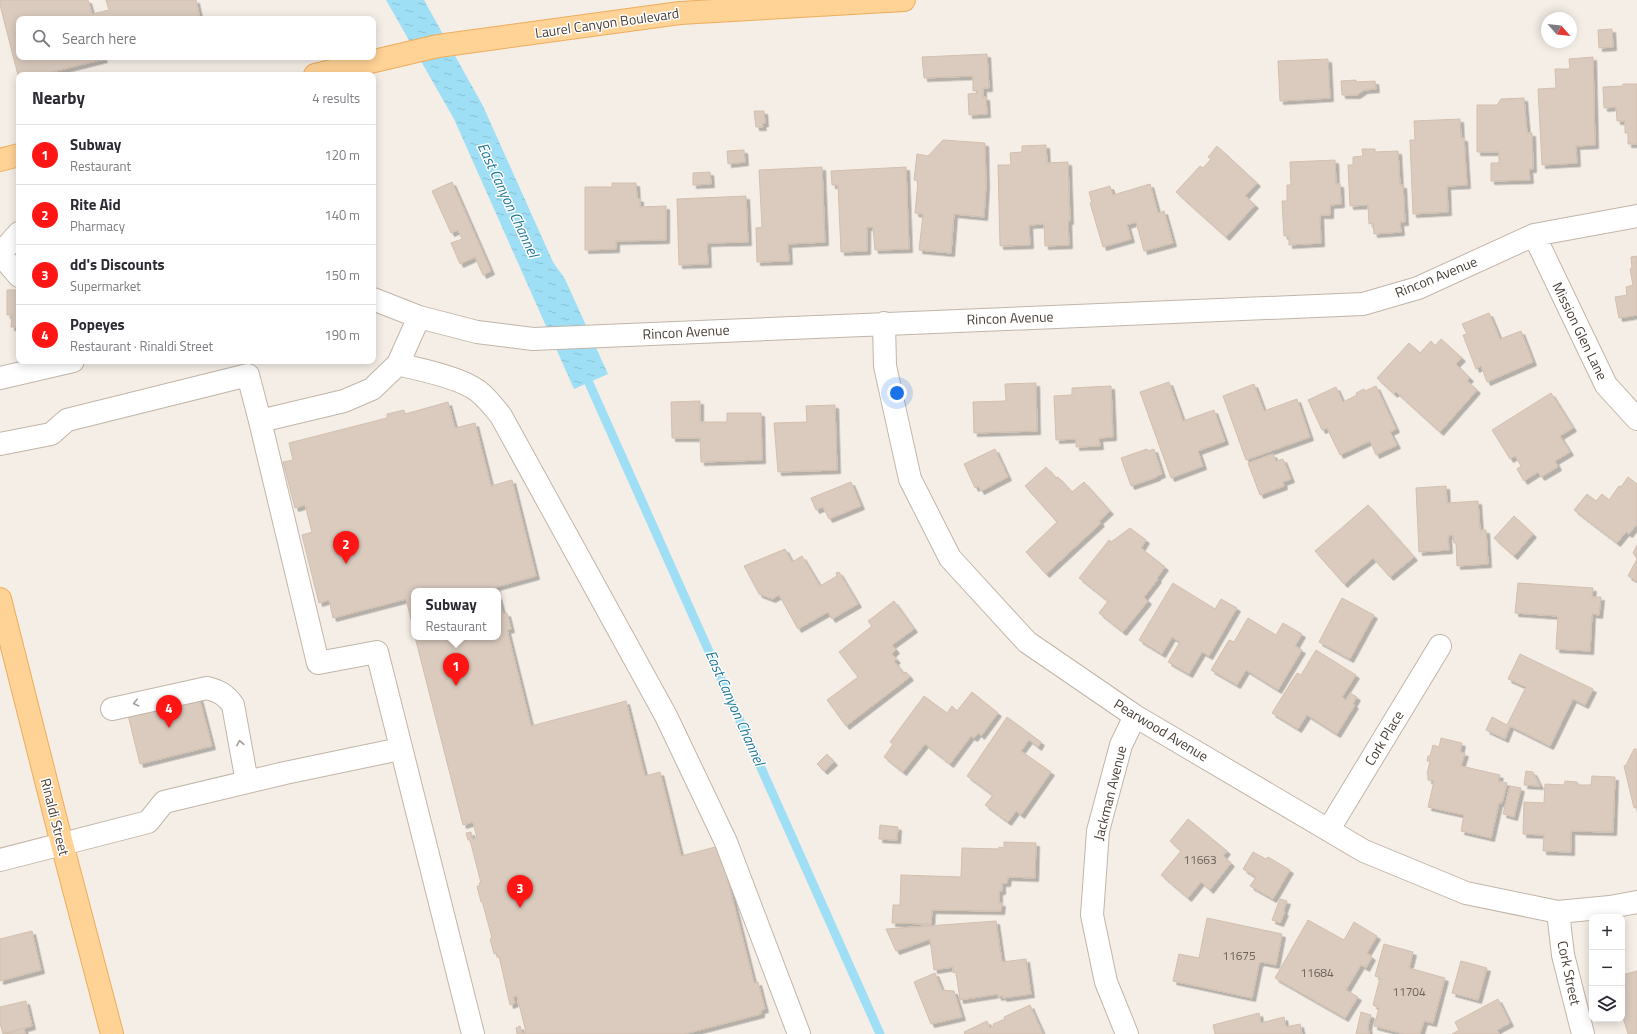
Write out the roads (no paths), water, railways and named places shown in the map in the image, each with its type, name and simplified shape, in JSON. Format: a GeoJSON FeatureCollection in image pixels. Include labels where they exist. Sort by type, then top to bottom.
{"type":"FeatureCollection","features":[{"type":"Feature","properties":{"kind":"main road","name":"Laurel Canyon Boulevard"},"geometry":{"type":"LineString","coordinates":[[328,72],[438,46],[680,13],[904,0]]}},
{"type":"Feature","properties":{"kind":"main road","name":"Rinaldi Street"},"geometry":{"type":"LineString","coordinates":[[0,599],[112,1034]]}},
{"type":"Feature","properties":{"kind":"street","name":"Rincon Avenue"},"geometry":{"type":"LineString","coordinates":[[376,300],[419,317],[477,332],[533,339],[1362,304],[1418,288],[1534,235],[1637,216]]}},
{"type":"Feature","properties":{"kind":"street","name":"Mission Glen Lane"},"geometry":{"type":"LineString","coordinates":[[1534,235],[1606,385],[1637,419]]}},
{"type":"Feature","properties":{"kind":"street"},"geometry":{"type":"LineString","coordinates":[[0,254],[16,236]]}},
{"type":"Feature","properties":{"kind":"street"},"geometry":{"type":"LineString","coordinates":[[0,254],[16,255]]}},
{"type":"Feature","properties":{"kind":"street"},"geometry":{"type":"LineString","coordinates":[[0,254],[16,273]]}},
{"type":"Feature","properties":{"kind":"street"},"geometry":{"type":"LineString","coordinates":[[260,421],[344,401],[372,389],[398,364],[419,317]]}},
{"type":"Feature","properties":{"kind":"street","name":"Pearwood Avenue"},"geometry":{"type":"LineString","coordinates":[[884,323],[885,366],[910,479],[950,558],[1027,642],[1135,716],[1364,851],[1466,893],[1558,912],[1610,907],[1637,902]]}},
{"type":"Feature","properties":{"kind":"street"},"geometry":{"type":"LineString","coordinates":[[0,378],[60,364]]}},
{"type":"Feature","properties":{"kind":"street"},"geometry":{"type":"LineString","coordinates":[[398,364],[462,382],[483,396],[501,416],[666,716],[726,842],[799,1034]]}},
{"type":"Feature","properties":{"kind":"street"},"geometry":{"type":"LineString","coordinates":[[0,444],[50,434],[67,420],[246,368],[318,663],[377,652],[472,1034]]}},
{"type":"Feature","properties":{"kind":"street","name":"Cork Place"},"geometry":{"type":"LineString","coordinates":[[1329,830],[1440,646]]}},
{"type":"Feature","properties":{"kind":"street"},"geometry":{"type":"LineString","coordinates":[[112,709],[207,688],[217,690],[227,696],[234,705],[247,782]]}},
{"type":"Feature","properties":{"kind":"street","name":"Jackman Avenue"},"geometry":{"type":"LineString","coordinates":[[1127,1034],[1106,982],[1092,915],[1098,831],[1121,745],[1135,716]]}},
{"type":"Feature","properties":{"kind":"street"},"geometry":{"type":"LineString","coordinates":[[0,860],[148,822],[164,802],[247,782],[400,749]]}},
{"type":"Feature","properties":{"kind":"street","name":"Cork Street"},"geometry":{"type":"LineString","coordinates":[[1558,912],[1563,955],[1583,1034]]}},
{"type":"Feature","properties":{"kind":"water"},"geometry":{"type":"Polygon","coordinates":[[[386,0],[424,0],[483,106],[553,262],[565,279],[608,374],[574,389],[454,119],[386,0]]]}},
{"type":"Feature","properties":{"kind":"waterway","name":"East Canyon Channel"},"geometry":{"type":"LineString","coordinates":[[589,383],[880,1034]]}},
{"type":"Feature","properties":{"kind":"place","name":"Rite Aid"},"geometry":{"type":"Point","coordinates":[346,564]}},
{"type":"Feature","properties":{"kind":"place","name":"Subway"},"geometry":{"type":"Point","coordinates":[456,686]}},
{"type":"Feature","properties":{"kind":"place","name":"Popeyes"},"geometry":{"type":"Point","coordinates":[169,728]}},
{"type":"Feature","properties":{"kind":"place","name":"dd's Discounts"},"geometry":{"type":"Point","coordinates":[520,908]}}]}
